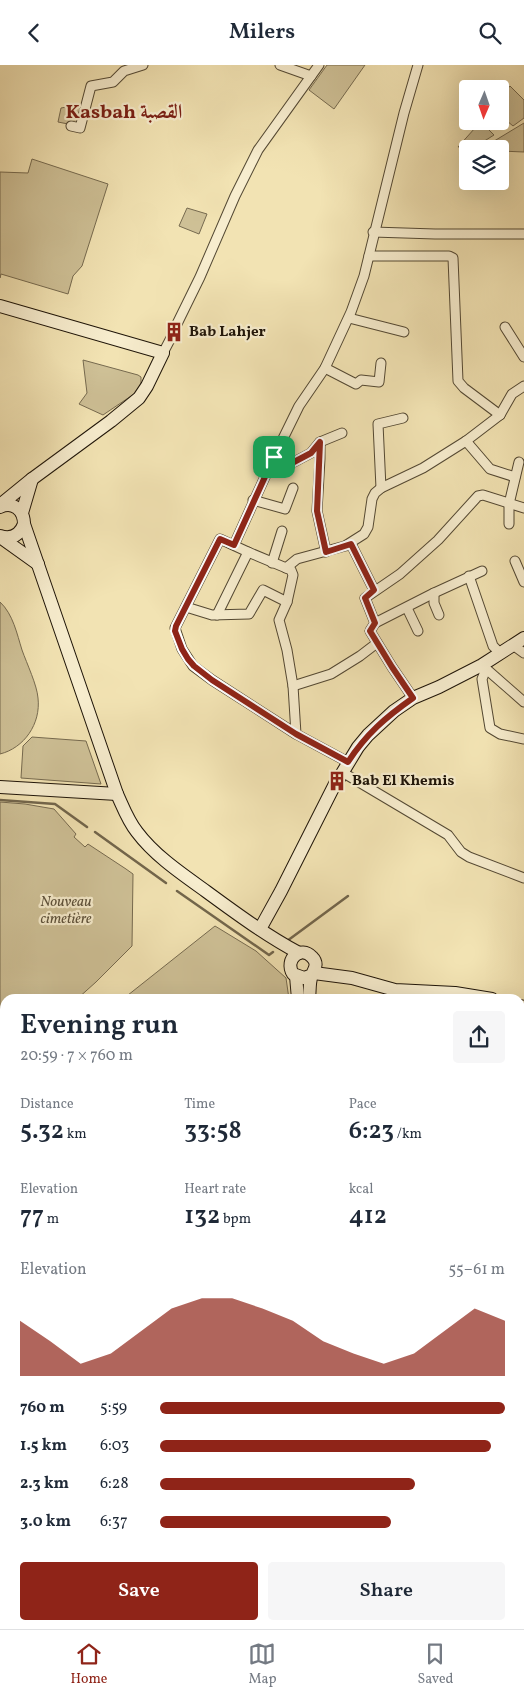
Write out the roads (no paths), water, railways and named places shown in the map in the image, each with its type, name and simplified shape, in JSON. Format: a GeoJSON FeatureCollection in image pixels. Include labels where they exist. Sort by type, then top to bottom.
{"type":"FeatureCollection","features":[{"type":"Feature","properties":{"kind":"street"},"geometry":{"type":"LineString","coordinates":[[71,126],[80,128],[91,86],[113,82],[124,71],[143,65]]}},
{"type":"Feature","properties":{"kind":"street"},"geometry":{"type":"LineString","coordinates":[[280,65],[311,76]]}},
{"type":"Feature","properties":{"kind":"street"},"geometry":{"type":"LineString","coordinates":[[0,506],[32,479],[96,433],[139,398],[174,332],[235,195],[258,150],[319,65]]}},
{"type":"Feature","properties":{"kind":"street"},"geometry":{"type":"LineString","coordinates":[[234,545],[299,406],[325,369],[349,318],[368,256],[418,65]]}},
{"type":"Feature","properties":{"kind":"street"},"geometry":{"type":"LineString","coordinates":[[373,232],[435,234],[524,233]]}},
{"type":"Feature","properties":{"kind":"street"},"geometry":{"type":"LineString","coordinates":[[368,256],[448,256],[453,258],[458,381],[464,388],[500,415]]}},
{"type":"Feature","properties":{"kind":"street"},"geometry":{"type":"LineString","coordinates":[[0,306],[163,353]]}},
{"type":"Feature","properties":{"kind":"street"},"geometry":{"type":"LineString","coordinates":[[349,318],[404,333]]}},
{"type":"Feature","properties":{"kind":"street"},"geometry":{"type":"LineString","coordinates":[[505,327],[524,357]]}},
{"type":"Feature","properties":{"kind":"street"},"geometry":{"type":"LineString","coordinates":[[325,369],[356,384],[361,380],[379,381],[382,363]]}},
{"type":"Feature","properties":{"kind":"street"},"geometry":{"type":"LineString","coordinates":[[286,568],[298,559],[351,544],[366,531],[372,499],[381,488],[423,467],[466,441],[500,415],[512,394],[524,386]]}},
{"type":"Feature","properties":{"kind":"street"},"geometry":{"type":"LineString","coordinates":[[381,488],[378,424],[403,418]]}},
{"type":"Feature","properties":{"kind":"street"},"geometry":{"type":"LineString","coordinates":[[274,457],[294,462],[311,453],[320,442],[342,433]]}},
{"type":"Feature","properties":{"kind":"street"},"geometry":{"type":"LineString","coordinates":[[466,441],[490,469],[515,477]]}},
{"type":"Feature","properties":{"kind":"street"},"geometry":{"type":"LineString","coordinates":[[320,442],[317,511],[326,552]]}},
{"type":"Feature","properties":{"kind":"street"},"geometry":{"type":"LineString","coordinates":[[509,524],[509,503],[519,463]]}},
{"type":"Feature","properties":{"kind":"street"},"geometry":{"type":"LineString","coordinates":[[0,536],[5,538],[18,535],[32,479]]}},
{"type":"Feature","properties":{"kind":"street"},"geometry":{"type":"LineString","coordinates":[[253,501],[285,509],[294,488]]}},
{"type":"Feature","properties":{"kind":"street"},"geometry":{"type":"LineString","coordinates":[[375,623],[365,598],[374,590],[400,574],[438,540],[478,496],[483,495],[524,508]]}},
{"type":"Feature","properties":{"kind":"street"},"geometry":{"type":"LineString","coordinates":[[0,506],[11,505],[17,508],[23,518],[117,794],[127,817],[136,831],[149,846],[178,871],[274,940],[299,953],[308,954],[314,959],[352,978]]}},
{"type":"Feature","properties":{"kind":"street"},"geometry":{"type":"LineString","coordinates":[[272,563],[282,531]]}},
{"type":"Feature","properties":{"kind":"street"},"geometry":{"type":"LineString","coordinates":[[0,536],[38,564]]}},
{"type":"Feature","properties":{"kind":"street"},"geometry":{"type":"LineString","coordinates":[[296,734],[293,686],[287,650],[279,620],[287,602],[293,575],[291,570],[248,553],[220,539],[176,626],[175,631],[188,659],[194,666],[212,680],[296,734],[341,774],[448,835],[461,852],[469,857],[524,877]]}},
{"type":"Feature","properties":{"kind":"street"},"geometry":{"type":"LineString","coordinates":[[351,544],[374,590]]}},
{"type":"Feature","properties":{"kind":"street"},"geometry":{"type":"LineString","coordinates":[[217,615],[248,553]]}},
{"type":"Feature","properties":{"kind":"street"},"geometry":{"type":"LineString","coordinates":[[515,561],[524,582]]}},
{"type":"Feature","properties":{"kind":"street"},"geometry":{"type":"LineString","coordinates":[[413,698],[370,631],[375,623],[482,571]]}},
{"type":"Feature","properties":{"kind":"street"},"geometry":{"type":"LineString","coordinates":[[469,576],[493,646],[499,652]]}},
{"type":"Feature","properties":{"kind":"street"},"geometry":{"type":"LineString","coordinates":[[186,607],[203,613],[217,615],[250,614],[264,590],[287,602]]}},
{"type":"Feature","properties":{"kind":"street"},"geometry":{"type":"LineString","coordinates":[[434,593],[434,603],[439,615]]}},
{"type":"Feature","properties":{"kind":"street"},"geometry":{"type":"LineString","coordinates":[[407,608],[418,631]]}},
{"type":"Feature","properties":{"kind":"street"},"geometry":{"type":"LineString","coordinates":[[260,929],[341,774],[368,735],[394,711],[413,698],[484,667],[499,652],[524,637]]}},
{"type":"Feature","properties":{"kind":"street"},"geometry":{"type":"LineString","coordinates":[[293,686],[331,674],[360,657],[378,643]]}},
{"type":"Feature","properties":{"kind":"street"},"geometry":{"type":"LineString","coordinates":[[513,645],[524,653]]}},
{"type":"Feature","properties":{"kind":"street"},"geometry":{"type":"LineString","coordinates":[[484,667],[524,702]]}},
{"type":"Feature","properties":{"kind":"street"},"geometry":{"type":"LineString","coordinates":[[484,667],[482,679],[490,728],[500,734],[524,739]]}},
{"type":"Feature","properties":{"kind":"street"},"geometry":{"type":"LineString","coordinates":[[0,787],[117,794]]}},
{"type":"Feature","properties":{"kind":"street"},"geometry":{"type":"LineString","coordinates":[[274,940],[290,963],[291,969],[296,976],[298,994]]}},
{"type":"Feature","properties":{"kind":"street"},"geometry":{"type":"LineString","coordinates":[[290,963],[299,953]]}},
{"type":"Feature","properties":{"kind":"street"},"geometry":{"type":"LineString","coordinates":[[310,994],[316,966],[314,959]]}},
{"type":"Feature","properties":{"kind":"street"},"geometry":{"type":"LineString","coordinates":[[296,976],[304,978],[313,974],[352,978],[395,990],[461,994]]}},
{"type":"Feature","properties":{"kind":"waterway"},"geometry":{"type":"LineString","coordinates":[[0,800],[55,804],[87,827]]}},
{"type":"Feature","properties":{"kind":"waterway"},"geometry":{"type":"LineString","coordinates":[[95,832],[166,883]]}},
{"type":"Feature","properties":{"kind":"waterway"},"geometry":{"type":"LineString","coordinates":[[177,891],[269,955],[273,952]]}},
{"type":"Feature","properties":{"kind":"waterway"},"geometry":{"type":"LineString","coordinates":[[287,941],[348,896]]}},
{"type":"Feature","properties":{"kind":"place","name":"Bab Lahjer"},"geometry":{"type":"Point","coordinates":[174,332]}},
{"type":"Feature","properties":{"kind":"place","name":"Bab El Khemis"},"geometry":{"type":"Point","coordinates":[337,781]}},
{"type":"Feature","properties":{"kind":"district","name":"Kasbah القصبة"},"geometry":{"type":"Point","coordinates":[124,113]}},
{"type":"Feature","properties":{"kind":"park label","name":"Nouveau cimetière"},"geometry":{"type":"Point","coordinates":[66,910]}}]}
